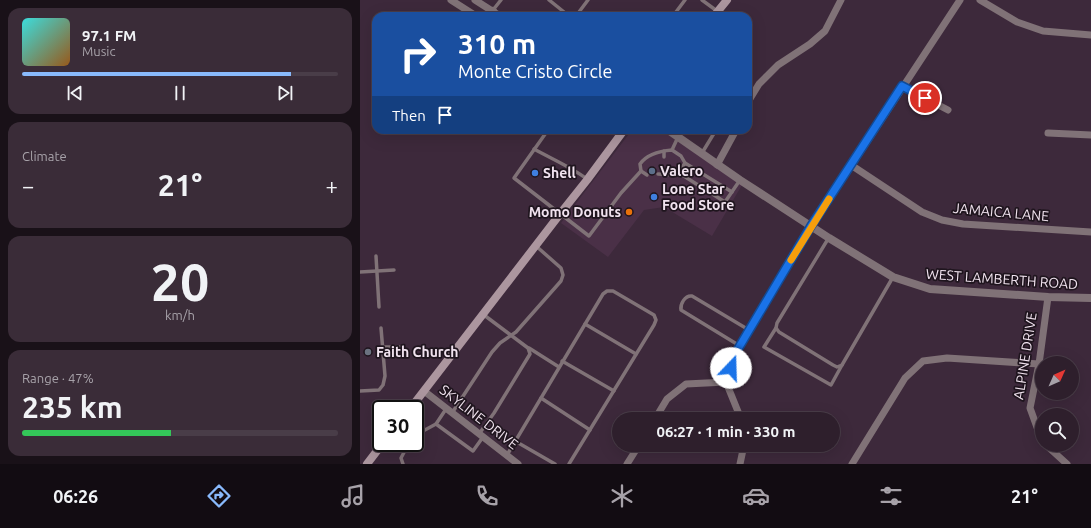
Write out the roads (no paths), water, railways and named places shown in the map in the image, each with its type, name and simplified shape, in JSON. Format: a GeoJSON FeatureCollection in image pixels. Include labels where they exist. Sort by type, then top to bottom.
{"type":"FeatureCollection","features":[{"type":"Feature","properties":{"kind":"main road"},"geometry":{"type":"LineString","coordinates":[[718,12],[727,0]]}},
{"type":"Feature","properties":{"kind":"main road"},"geometry":{"type":"LineString","coordinates":[[417,400],[621,134]]}},
{"type":"Feature","properties":{"kind":"main road"},"geometry":{"type":"LineString","coordinates":[[367,464],[377,452]]}},
{"type":"Feature","properties":{"kind":"street"},"geometry":{"type":"LineString","coordinates":[[451,0],[470,12]]}},
{"type":"Feature","properties":{"kind":"street"},"geometry":{"type":"LineString","coordinates":[[475,0],[489,12]]}},
{"type":"Feature","properties":{"kind":"street"},"geometry":{"type":"LineString","coordinates":[[752,95],[759,84],[778,65],[810,44],[825,31],[842,0]]}},
{"type":"Feature","properties":{"kind":"street"},"geometry":{"type":"LineString","coordinates":[[738,412],[726,382],[735,354],[811,226],[960,0]]}},
{"type":"Feature","properties":{"kind":"street"},"geometry":{"type":"LineString","coordinates":[[980,0],[1017,22],[1043,31],[1091,35]]}},
{"type":"Feature","properties":{"kind":"street"},"geometry":{"type":"LineString","coordinates":[[902,86],[948,110]]}},
{"type":"Feature","properties":{"kind":"street"},"geometry":{"type":"LineString","coordinates":[[1048,133],[1091,135]]}},
{"type":"Feature","properties":{"kind":"street","name":"WEST LAMBERTH ROAD"},"geometry":{"type":"LineString","coordinates":[[674,134],[740,180],[829,238],[893,277],[930,289],[1048,297],[1091,298]]}},
{"type":"Feature","properties":{"kind":"street"},"geometry":{"type":"LineString","coordinates":[[717,165],[734,134]]}},
{"type":"Feature","properties":{"kind":"street","name":"JAMAICA LANE"},"geometry":{"type":"LineString","coordinates":[[851,165],[922,212],[942,220],[963,224],[1091,232]]}},
{"type":"Feature","properties":{"kind":"street","name":"ALPINE DRIVE"},"geometry":{"type":"LineString","coordinates":[[1040,356],[1048,297]]}},
{"type":"Feature","properties":{"kind":"street"},"geometry":{"type":"LineString","coordinates":[[852,464],[905,378],[923,361],[947,358],[1035,364]]}},
{"type":"Feature","properties":{"kind":"street"},"geometry":{"type":"LineString","coordinates":[[659,412],[667,399],[686,384],[726,382]]}},
{"type":"Feature","properties":{"kind":"street","name":"ALPINE DRIVE"},"geometry":{"type":"LineString","coordinates":[[1035,384],[1030,408],[1035,422]]}},
{"type":"Feature","properties":{"kind":"street","name":"SKYLINE DRIVE"},"geometry":{"type":"LineString","coordinates":[[424,391],[507,455],[516,464]]}},
{"type":"Feature","properties":{"kind":"street"},"geometry":{"type":"LineString","coordinates":[[627,464],[635,452]]}},
{"type":"Feature","properties":{"kind":"street"},"geometry":{"type":"LineString","coordinates":[[740,464],[743,452]]}},
{"type":"Feature","properties":{"kind":"street"},"geometry":{"type":"LineString","coordinates":[[1054,452],[1067,464]]}},
{"type":"Feature","properties":{"kind":"lane"},"geometry":{"type":"LineString","coordinates":[[492,12],[501,0]]}},
{"type":"Feature","properties":{"kind":"lane"},"geometry":{"type":"LineString","coordinates":[[550,0],[564,12]]}},
{"type":"Feature","properties":{"kind":"lane"},"geometry":{"type":"LineString","coordinates":[[579,12],[588,0]]}},
{"type":"Feature","properties":{"kind":"lane"},"geometry":{"type":"LineString","coordinates":[[676,12],[685,0]]}},
{"type":"Feature","properties":{"kind":"lane"},"geometry":{"type":"LineString","coordinates":[[702,0],[714,12]]}},
{"type":"Feature","properties":{"kind":"lane"},"geometry":{"type":"LineString","coordinates":[[545,134],[514,178],[521,185],[589,236],[621,193],[641,171]]}},
{"type":"Feature","properties":{"kind":"lane"},"geometry":{"type":"LineString","coordinates":[[701,154],[714,134]]}},
{"type":"Feature","properties":{"kind":"lane"},"geometry":{"type":"LineString","coordinates":[[672,150],[678,137]]}},
{"type":"Feature","properties":{"kind":"lane"},"geometry":{"type":"LineString","coordinates":[[534,149],[576,171],[587,180]]}},
{"type":"Feature","properties":{"kind":"lane"},"geometry":{"type":"LineString","coordinates":[[647,175],[641,171],[640,164],[645,157],[672,150],[682,156],[685,163],[732,192]]}},
{"type":"Feature","properties":{"kind":"lane"},"geometry":{"type":"LineString","coordinates":[[664,151],[664,157]]}},
{"type":"Feature","properties":{"kind":"lane"},"geometry":{"type":"LineString","coordinates":[[658,174],[674,175],[679,173],[685,163]]}},
{"type":"Feature","properties":{"kind":"lane"},"geometry":{"type":"LineString","coordinates":[[665,167],[665,174]]}},
{"type":"Feature","properties":{"kind":"lane"},"geometry":{"type":"LineString","coordinates":[[679,173],[725,202],[740,180]]}},
{"type":"Feature","properties":{"kind":"lane"},"geometry":{"type":"LineString","coordinates":[[829,238],[777,322],[776,328],[764,347],[831,385],[893,277]]}},
{"type":"Feature","properties":{"kind":"lane"},"geometry":{"type":"LineString","coordinates":[[424,430],[436,424],[449,411],[492,352],[500,343],[516,332],[561,280],[563,275],[561,268],[535,246]]}},
{"type":"Feature","properties":{"kind":"lane"},"geometry":{"type":"LineString","coordinates":[[376,256],[379,307]]}},
{"type":"Feature","properties":{"kind":"lane"},"geometry":{"type":"LineString","coordinates":[[360,272],[394,270]]}},
{"type":"Feature","properties":{"kind":"lane"},"geometry":{"type":"LineString","coordinates":[[507,455],[603,294],[607,291],[613,291],[654,315],[656,320],[569,464]]}},
{"type":"Feature","properties":{"kind":"lane"},"geometry":{"type":"LineString","coordinates":[[740,346],[681,310],[680,307],[686,297],[692,296],[749,330]]}},
{"type":"Feature","properties":{"kind":"lane"},"geometry":{"type":"LineString","coordinates":[[483,314],[511,336],[559,368]]}},
{"type":"Feature","properties":{"kind":"lane"},"geometry":{"type":"LineString","coordinates":[[585,324],[636,354]]}},
{"type":"Feature","properties":{"kind":"lane"},"geometry":{"type":"LineString","coordinates":[[360,391],[379,390],[383,385],[385,376],[381,328]]}},
{"type":"Feature","properties":{"kind":"lane"},"geometry":{"type":"LineString","coordinates":[[776,328],[779,332],[833,365],[837,367],[842,365]]}},
{"type":"Feature","properties":{"kind":"lane"},"geometry":{"type":"LineString","coordinates":[[382,347],[400,347]]}},
{"type":"Feature","properties":{"kind":"lane"},"geometry":{"type":"LineString","coordinates":[[436,424],[473,451],[481,435],[530,354],[528,348]]}},
{"type":"Feature","properties":{"kind":"lane"},"geometry":{"type":"LineString","coordinates":[[562,361],[614,391]]}},
{"type":"Feature","properties":{"kind":"lane"},"geometry":{"type":"LineString","coordinates":[[541,398],[590,430]]}},
{"type":"Feature","properties":{"kind":"lane"},"geometry":{"type":"LineString","coordinates":[[515,441],[555,464]]}},
{"type":"Feature","properties":{"kind":"lane"},"geometry":{"type":"LineString","coordinates":[[403,464],[400,458],[404,452]]}},
{"type":"Feature","properties":{"kind":"place","name":"Valero"},"geometry":{"type":"Point","coordinates":[652,171]}},
{"type":"Feature","properties":{"kind":"place","name":"Shell"},"geometry":{"type":"Point","coordinates":[535,173]}},
{"type":"Feature","properties":{"kind":"place","name":"Lone Star Food Store"},"geometry":{"type":"Point","coordinates":[654,197]}},
{"type":"Feature","properties":{"kind":"place","name":"Momo Donuts"},"geometry":{"type":"Point","coordinates":[629,212]}},
{"type":"Feature","properties":{"kind":"place","name":"Faith Church"},"geometry":{"type":"Point","coordinates":[368,352]}}]}
